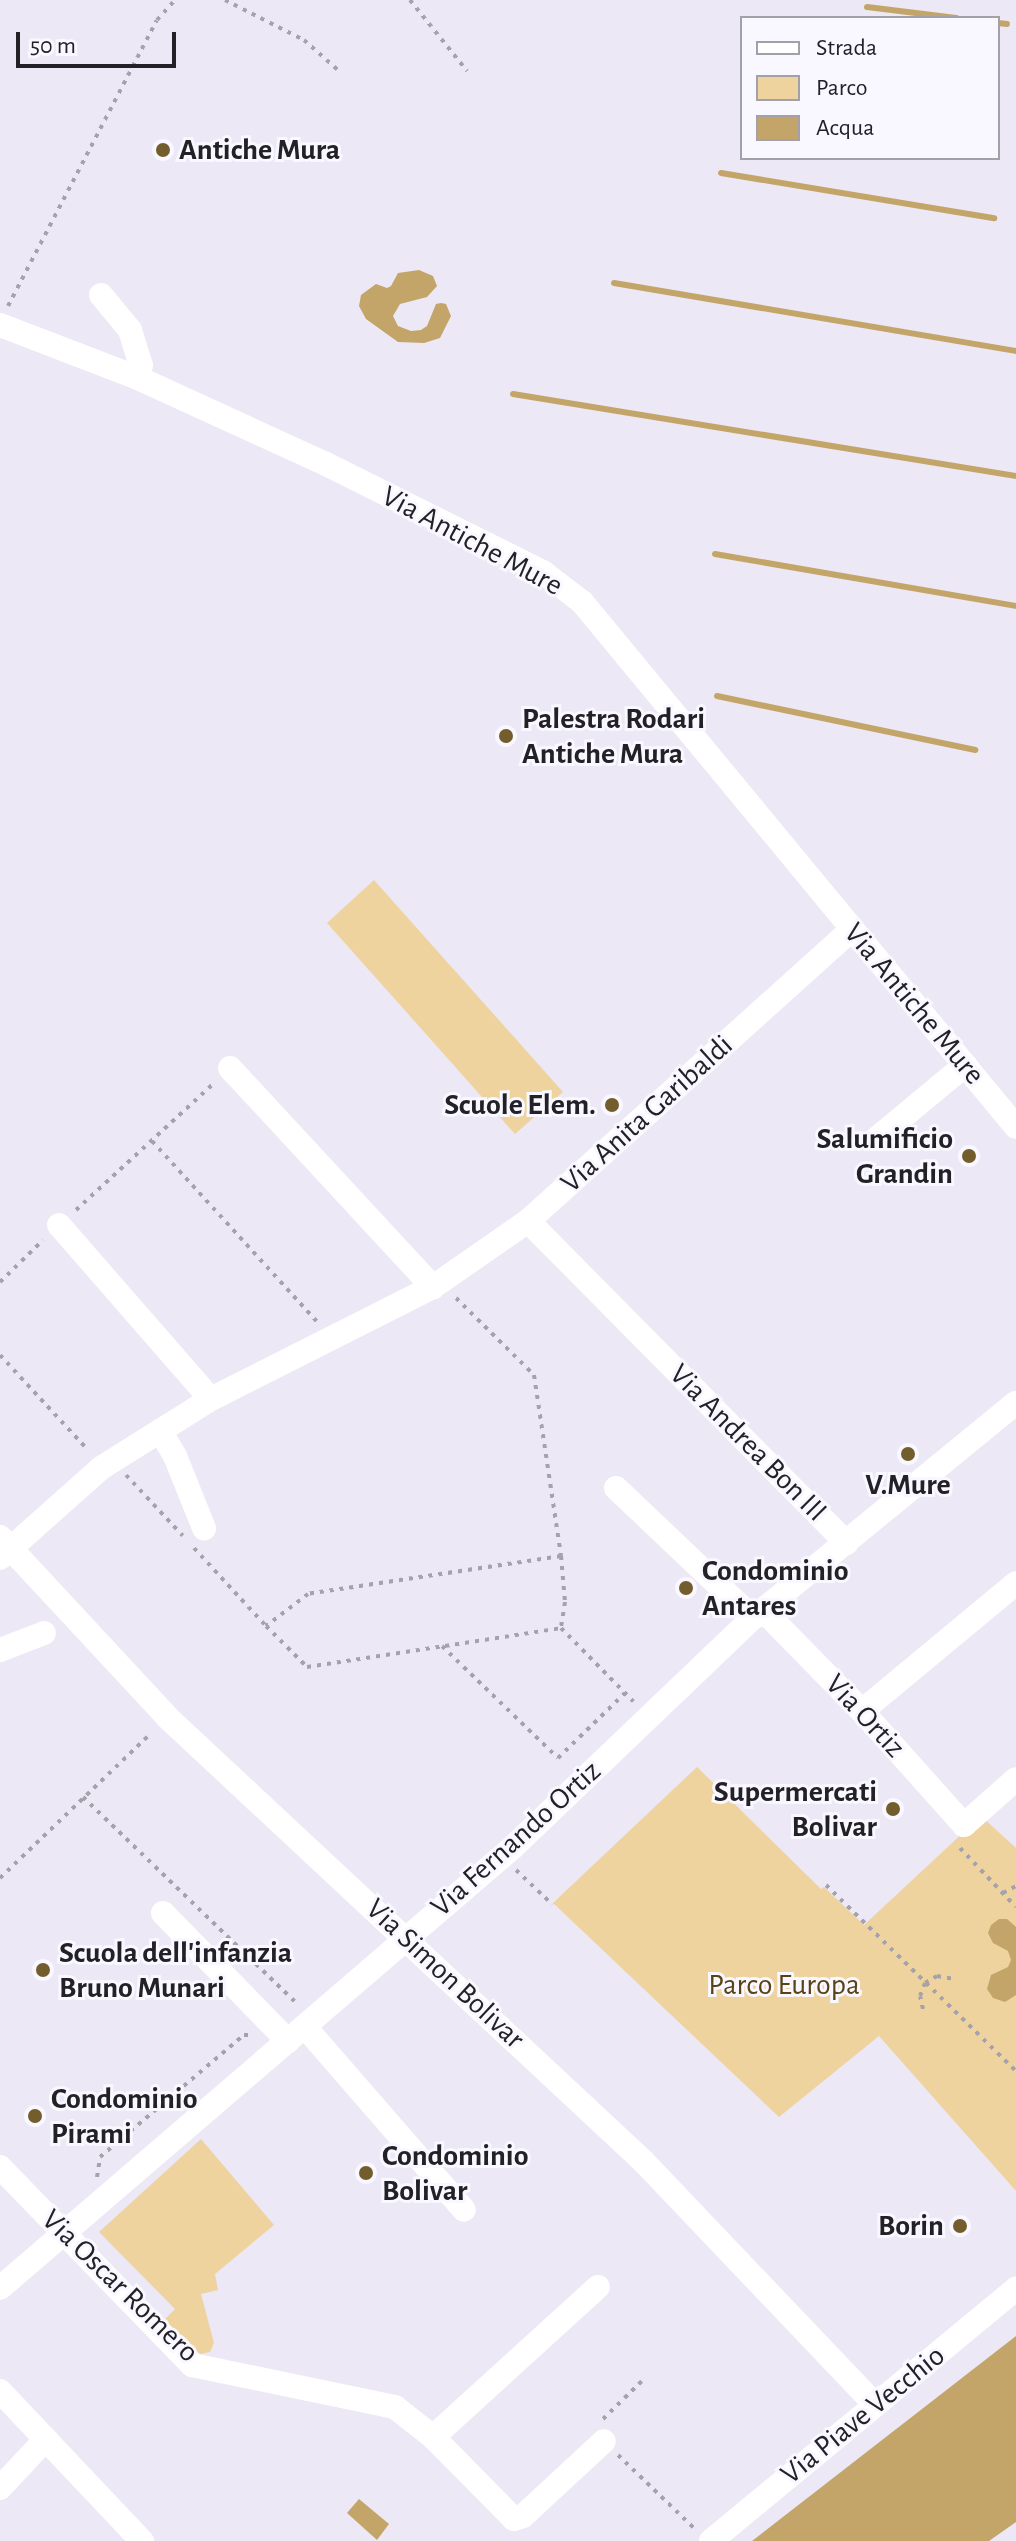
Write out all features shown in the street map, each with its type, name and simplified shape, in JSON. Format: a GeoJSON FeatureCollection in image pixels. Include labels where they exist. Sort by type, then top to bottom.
{"type":"FeatureCollection","features":[{"type":"Feature","properties":{"kind":"street"},"geometry":{"type":"LineString","coordinates":[[101,295],[130,330],[141,365],[138,378]]}},
{"type":"Feature","properties":{"kind":"street","name":"Via Antiche Mure"},"geometry":{"type":"LineString","coordinates":[[3,317],[326,464],[543,572],[582,602],[1016,1127]]}},
{"type":"Feature","properties":{"kind":"street","name":"Via Anita Garibaldi"},"geometry":{"type":"LineString","coordinates":[[3,1548],[101,1468],[211,1399],[442,1290],[528,1221],[852,929]]}},
{"type":"Feature","properties":{"kind":"street"},"geometry":{"type":"LineString","coordinates":[[876,1139],[965,1065]]}},
{"type":"Feature","properties":{"kind":"street"},"geometry":{"type":"LineString","coordinates":[[230,1068],[442,1290]]}},
{"type":"Feature","properties":{"kind":"street","name":"Via Andrea Bon III"},"geometry":{"type":"LineString","coordinates":[[528,1221],[847,1543],[1016,1403]]}},
{"type":"Feature","properties":{"kind":"street"},"geometry":{"type":"LineString","coordinates":[[59,1225],[211,1399]]}},
{"type":"Feature","properties":{"kind":"street"},"geometry":{"type":"LineString","coordinates":[[160,1431],[175,1456],[204,1528]]}},
{"type":"Feature","properties":{"kind":"street","name":"Via Ortiz"},"geometry":{"type":"LineString","coordinates":[[616,1488],[862,1711],[964,1825]]}},
{"type":"Feature","properties":{"kind":"street","name":"Via Fernando Ortiz"},"geometry":{"type":"LineString","coordinates":[[0,2288],[295,2029],[513,1847],[758,1614],[847,1543]]}},
{"type":"Feature","properties":{"kind":"street","name":"Via Simon Bolivar"},"geometry":{"type":"LineString","coordinates":[[3,1548],[167,1717],[407,1937],[643,2161],[875,2405]]}},
{"type":"Feature","properties":{"kind":"street"},"geometry":{"type":"LineString","coordinates":[[862,1711],[1016,1583]]}},
{"type":"Feature","properties":{"kind":"street"},"geometry":{"type":"LineString","coordinates":[[0,1650],[44,1633]]}},
{"type":"Feature","properties":{"kind":"street"},"geometry":{"type":"LineString","coordinates":[[964,1825],[1016,1779]]}},
{"type":"Feature","properties":{"kind":"street"},"geometry":{"type":"LineString","coordinates":[[163,1913],[295,2029],[464,2210]]}},
{"type":"Feature","properties":{"kind":"street","name":"Via Oscar Romero"},"geometry":{"type":"LineString","coordinates":[[0,2167],[192,2365],[395,2407],[433,2437],[514,2519],[523,2516],[604,2441]]}},
{"type":"Feature","properties":{"kind":"street"},"geometry":{"type":"LineString","coordinates":[[433,2437],[598,2287]]}},
{"type":"Feature","properties":{"kind":"street","name":"Via Piave Vecchio"},"geometry":{"type":"LineString","coordinates":[[711,2541],[1016,2289]]}},
{"type":"Feature","properties":{"kind":"street"},"geometry":{"type":"LineString","coordinates":[[0,2391],[142,2541]]}},
{"type":"Feature","properties":{"kind":"street"},"geometry":{"type":"LineString","coordinates":[[0,2488],[46,2439]]}},
{"type":"Feature","properties":{"kind":"path"},"geometry":{"type":"LineString","coordinates":[[3,317],[157,20],[175,0]]}},
{"type":"Feature","properties":{"kind":"path"},"geometry":{"type":"LineString","coordinates":[[225,0],[304,40],[340,72]]}},
{"type":"Feature","properties":{"kind":"path"},"geometry":{"type":"LineString","coordinates":[[410,0],[467,71]]}},
{"type":"Feature","properties":{"kind":"path"},"geometry":{"type":"LineString","coordinates":[[0,1282],[230,1068]]}},
{"type":"Feature","properties":{"kind":"path"},"geometry":{"type":"LineString","coordinates":[[152,1141],[321,1327]]}},
{"type":"Feature","properties":{"kind":"path"},"geometry":{"type":"LineString","coordinates":[[442,1290],[534,1375],[561,1556],[565,1602],[561,1628]]}},
{"type":"Feature","properties":{"kind":"path"},"geometry":{"type":"LineString","coordinates":[[0,1355],[92,1454]]}},
{"type":"Feature","properties":{"kind":"path"},"geometry":{"type":"LineString","coordinates":[[561,1556],[308,1594],[266,1626],[307,1667],[561,1628]]}},
{"type":"Feature","properties":{"kind":"path"},"geometry":{"type":"LineString","coordinates":[[561,1628],[641,1710]]}},
{"type":"Feature","properties":{"kind":"path"},"geometry":{"type":"LineString","coordinates":[[441,1645],[558,1758],[625,1693]]}},
{"type":"Feature","properties":{"kind":"path"},"geometry":{"type":"LineString","coordinates":[[0,1878],[167,1717]]}},
{"type":"Feature","properties":{"kind":"path"},"geometry":{"type":"LineString","coordinates":[[83,1797],[295,2029],[267,2036],[244,2035],[100,2157],[96,2182]]}},
{"type":"Feature","properties":{"kind":"path"},"geometry":{"type":"LineString","coordinates":[[964,1825],[950,1838],[1016,1907]]}},
{"type":"Feature","properties":{"kind":"path"},"geometry":{"type":"LineString","coordinates":[[826,1885],[1016,2071]]}},
{"type":"Feature","properties":{"kind":"path"},"geometry":{"type":"LineString","coordinates":[[1003,1893],[1016,1886]]}},
{"type":"Feature","properties":{"kind":"path"},"geometry":{"type":"LineString","coordinates":[[923,2009],[920,1991],[926,1982],[941,1975],[954,1979]]}},
{"type":"Feature","properties":{"kind":"path"},"geometry":{"type":"LineString","coordinates":[[642,2381],[592,2430],[687,2521]]}},
{"type":"Feature","properties":{"kind":"green space"},"geometry":{"type":"Polygon","coordinates":[[[374,880],[563,1092],[515,1134],[327,923],[374,880]]]}},
{"type":"Feature","properties":{"kind":"green space","name":"Parco Europa"},"geometry":{"type":"Polygon","coordinates":[[[697,1767],[821,1889],[824,1887],[864,1925],[981,1816],[1016,1848],[1016,2191],[879,2036],[779,2117],[553,1903],[697,1767]]]}},
{"type":"Feature","properties":{"kind":"green space"},"geometry":{"type":"Polygon","coordinates":[[[201,2139],[274,2225],[215,2274],[218,2290],[201,2294],[214,2343],[210,2352],[200,2354],[164,2320],[175,2309],[99,2232],[201,2139]]]}},
{"type":"Feature","properties":{"kind":"water"},"geometry":{"type":"Polygon","coordinates":[[[419,270],[433,276],[437,286],[427,297],[400,304],[393,316],[398,326],[411,331],[421,330],[427,326],[436,304],[441,303],[446,304],[451,316],[440,338],[424,343],[398,342],[366,319],[359,306],[361,295],[376,284],[387,288],[391,286],[398,273],[419,270]]]}},
{"type":"Feature","properties":{"kind":"water"},"geometry":{"type":"Polygon","coordinates":[[[999,1919],[1007,1919],[1016,1927],[1016,1995],[1005,2002],[993,1998],[987,1989],[991,1975],[1008,1967],[1011,1960],[1008,1951],[993,1943],[988,1933],[991,1925],[999,1919]]]}},
{"type":"Feature","properties":{"kind":"water"},"geometry":{"type":"Polygon","coordinates":[[[1016,2336],[1016,2522],[989,2541],[752,2541],[1016,2336]]]}},
{"type":"Feature","properties":{"kind":"water"},"geometry":{"type":"Polygon","coordinates":[[[359,2499],[389,2524],[377,2540],[347,2513],[359,2499]]]}},
{"type":"Feature","properties":{"kind":"waterway"},"geometry":{"type":"LineString","coordinates":[[867,7],[940,16]]}},
{"type":"Feature","properties":{"kind":"waterway"},"geometry":{"type":"LineString","coordinates":[[1000,23],[1007,24]]}},
{"type":"Feature","properties":{"kind":"waterway"},"geometry":{"type":"LineString","coordinates":[[721,173],[994,218]]}},
{"type":"Feature","properties":{"kind":"waterway"},"geometry":{"type":"LineString","coordinates":[[614,283],[1015,351]]}},
{"type":"Feature","properties":{"kind":"waterway"},"geometry":{"type":"LineString","coordinates":[[513,394],[1016,476]]}},
{"type":"Feature","properties":{"kind":"waterway"},"geometry":{"type":"LineString","coordinates":[[715,554],[1016,606]]}},
{"type":"Feature","properties":{"kind":"waterway"},"geometry":{"type":"LineString","coordinates":[[717,696],[975,750]]}},
{"type":"Feature","properties":{"kind":"place","name":"Antiche Mura"},"geometry":{"type":"Point","coordinates":[163,150]}},
{"type":"Feature","properties":{"kind":"place","name":"Palestra Rodari Antiche Mura"},"geometry":{"type":"Point","coordinates":[506,736]}},
{"type":"Feature","properties":{"kind":"place","name":"Scuole Elem."},"geometry":{"type":"Point","coordinates":[612,1105]}},
{"type":"Feature","properties":{"kind":"place","name":"Salumificio Grandin"},"geometry":{"type":"Point","coordinates":[969,1156]}},
{"type":"Feature","properties":{"kind":"place","name":"V.Mure"},"geometry":{"type":"Point","coordinates":[908,1454]}},
{"type":"Feature","properties":{"kind":"place","name":"Condominio Antares"},"geometry":{"type":"Point","coordinates":[686,1588]}},
{"type":"Feature","properties":{"kind":"place","name":"Supermercati Bolivar"},"geometry":{"type":"Point","coordinates":[893,1809]}},
{"type":"Feature","properties":{"kind":"place","name":"Scuola dell'infanzia Bruno Munari"},"geometry":{"type":"Point","coordinates":[43,1970]}},
{"type":"Feature","properties":{"kind":"place","name":"Condominio Pirami"},"geometry":{"type":"Point","coordinates":[35,2116]}},
{"type":"Feature","properties":{"kind":"place","name":"Condominio Bolivar"},"geometry":{"type":"Point","coordinates":[366,2173]}},
{"type":"Feature","properties":{"kind":"place","name":"Borin"},"geometry":{"type":"Point","coordinates":[960,2226]}}]}
